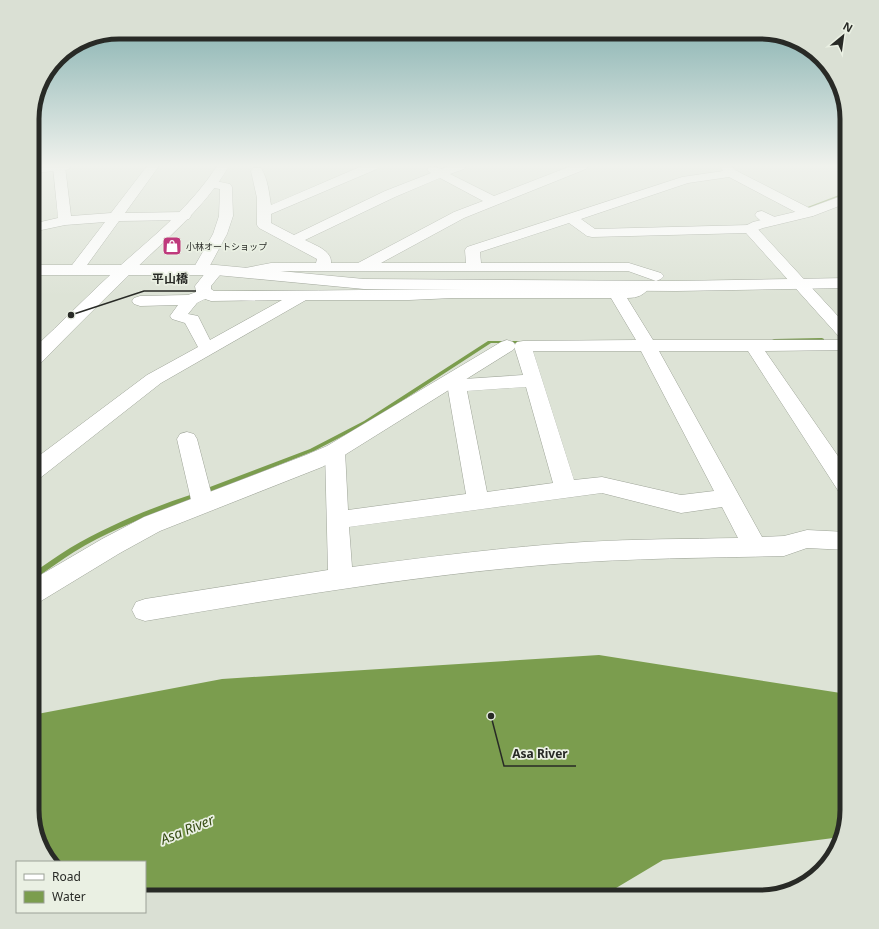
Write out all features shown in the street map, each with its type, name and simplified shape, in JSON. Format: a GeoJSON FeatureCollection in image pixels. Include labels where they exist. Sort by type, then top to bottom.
{"type":"FeatureCollection","features":[{"type":"Feature","properties":{"kind":"street"},"geometry":{"type":"LineString","coordinates":[[63,209],[65,221]]}},
{"type":"Feature","properties":{"kind":"street"},"geometry":{"type":"LineString","coordinates":[[77,269],[122,209]]}},
{"type":"Feature","properties":{"kind":"street"},"geometry":{"type":"LineString","coordinates":[[39,354],[190,209]]}},
{"type":"Feature","properties":{"kind":"street"},"geometry":{"type":"LineString","coordinates":[[208,348],[202,341],[192,320],[178,316],[203,291],[208,269],[226,216],[226,209]]}},
{"type":"Feature","properties":{"kind":"street"},"geometry":{"type":"LineString","coordinates":[[271,209],[265,212],[264,225],[322,254],[324,259],[323,268]]}},
{"type":"Feature","properties":{"kind":"street"},"geometry":{"type":"LineString","coordinates":[[294,240],[358,209]]}},
{"type":"Feature","properties":{"kind":"street"},"geometry":{"type":"LineString","coordinates":[[360,268],[447,220],[473,209]]}},
{"type":"Feature","properties":{"kind":"street"},"geometry":{"type":"LineString","coordinates":[[474,267],[472,250],[596,209]]}},
{"type":"Feature","properties":{"kind":"street"},"geometry":{"type":"LineString","coordinates":[[800,209],[808,214]]}},
{"type":"Feature","properties":{"kind":"street"},"geometry":{"type":"LineString","coordinates":[[592,233],[750,229],[767,218],[808,214],[819,209]]}},
{"type":"Feature","properties":{"kind":"street"},"geometry":{"type":"LineString","coordinates":[[39,228],[65,221],[116,217],[184,216]]}},
{"type":"Feature","properties":{"kind":"street"},"geometry":{"type":"LineString","coordinates":[[569,218],[592,233],[602,256]]}},
{"type":"Feature","properties":{"kind":"street"},"geometry":{"type":"LineString","coordinates":[[750,229],[800,285],[840,338]]}},
{"type":"Feature","properties":{"kind":"street"},"geometry":{"type":"LineString","coordinates":[[245,272],[260,268],[474,267],[602,256],[629,268],[656,276]]}},
{"type":"Feature","properties":{"kind":"street"},"geometry":{"type":"LineString","coordinates":[[39,270],[208,269],[364,284],[643,286],[840,283]]}},
{"type":"Feature","properties":{"kind":"street"},"geometry":{"type":"LineString","coordinates":[[571,285],[697,272],[840,269]]}},
{"type":"Feature","properties":{"kind":"street"},"geometry":{"type":"LineString","coordinates":[[140,301],[211,296],[409,295],[453,293],[634,293],[640,290],[643,286]]}},
{"type":"Feature","properties":{"kind":"street"},"geometry":{"type":"LineString","coordinates":[[616,293],[646,342],[755,547]]}},
{"type":"Feature","properties":{"kind":"street"},"geometry":{"type":"LineString","coordinates":[[39,467],[136,392],[170,369],[302,296]]}},
{"type":"Feature","properties":{"kind":"street"},"geometry":{"type":"LineString","coordinates":[[39,589],[129,535],[202,497],[314,461],[335,451],[456,382],[515,346],[646,342],[754,345],[840,345]]}},
{"type":"Feature","properties":{"kind":"street"},"geometry":{"type":"LineString","coordinates":[[754,345],[840,475]]}},
{"type":"Feature","properties":{"kind":"street"},"geometry":{"type":"LineString","coordinates":[[515,346],[534,380],[566,489]]}},
{"type":"Feature","properties":{"kind":"street"},"geometry":{"type":"LineString","coordinates":[[456,382],[534,380]]}},
{"type":"Feature","properties":{"kind":"street"},"geometry":{"type":"LineString","coordinates":[[456,382],[478,501]]}},
{"type":"Feature","properties":{"kind":"street"},"geometry":{"type":"LineString","coordinates":[[187,439],[202,497]]}},
{"type":"Feature","properties":{"kind":"street"},"geometry":{"type":"LineString","coordinates":[[335,451],[340,578]]}},
{"type":"Feature","properties":{"kind":"street"},"geometry":{"type":"LineString","coordinates":[[338,520],[602,485],[682,504],[728,498]]}},
{"type":"Feature","properties":{"kind":"street"},"geometry":{"type":"LineString","coordinates":[[144,610],[340,578],[486,560],[624,550],[784,546],[807,539],[840,541]]}},
{"type":"Feature","properties":{"kind":"water"},"geometry":{"type":"Polygon","coordinates":[[[599,655],[840,693],[840,810],[836,836],[835,838],[663,860],[613,890],[146,890],[146,861],[57,861],[52,854],[43,836],[39,815],[39,714],[222,679],[599,655]]]}},
{"type":"Feature","properties":{"kind":"waterway"},"geometry":{"type":"LineString","coordinates":[[774,340],[822,339]]}},
{"type":"Feature","properties":{"kind":"waterway"},"geometry":{"type":"LineString","coordinates":[[204,492],[312,450],[366,422],[490,342],[524,342]]}},
{"type":"Feature","properties":{"kind":"waterway"},"geometry":{"type":"LineString","coordinates":[[39,572],[91,539],[153,511],[196,495]]}},
{"type":"Feature","properties":{"kind":"place","name":"小林オートショップ"},"geometry":{"type":"Point","coordinates":[172,246]}},
{"type":"Feature","properties":{"kind":"place","name":"平山橋"},"geometry":{"type":"Point","coordinates":[71,315]}},
{"type":"Feature","properties":{"kind":"place","name":"Asa River"},"geometry":{"type":"Point","coordinates":[491,716]}}]}
